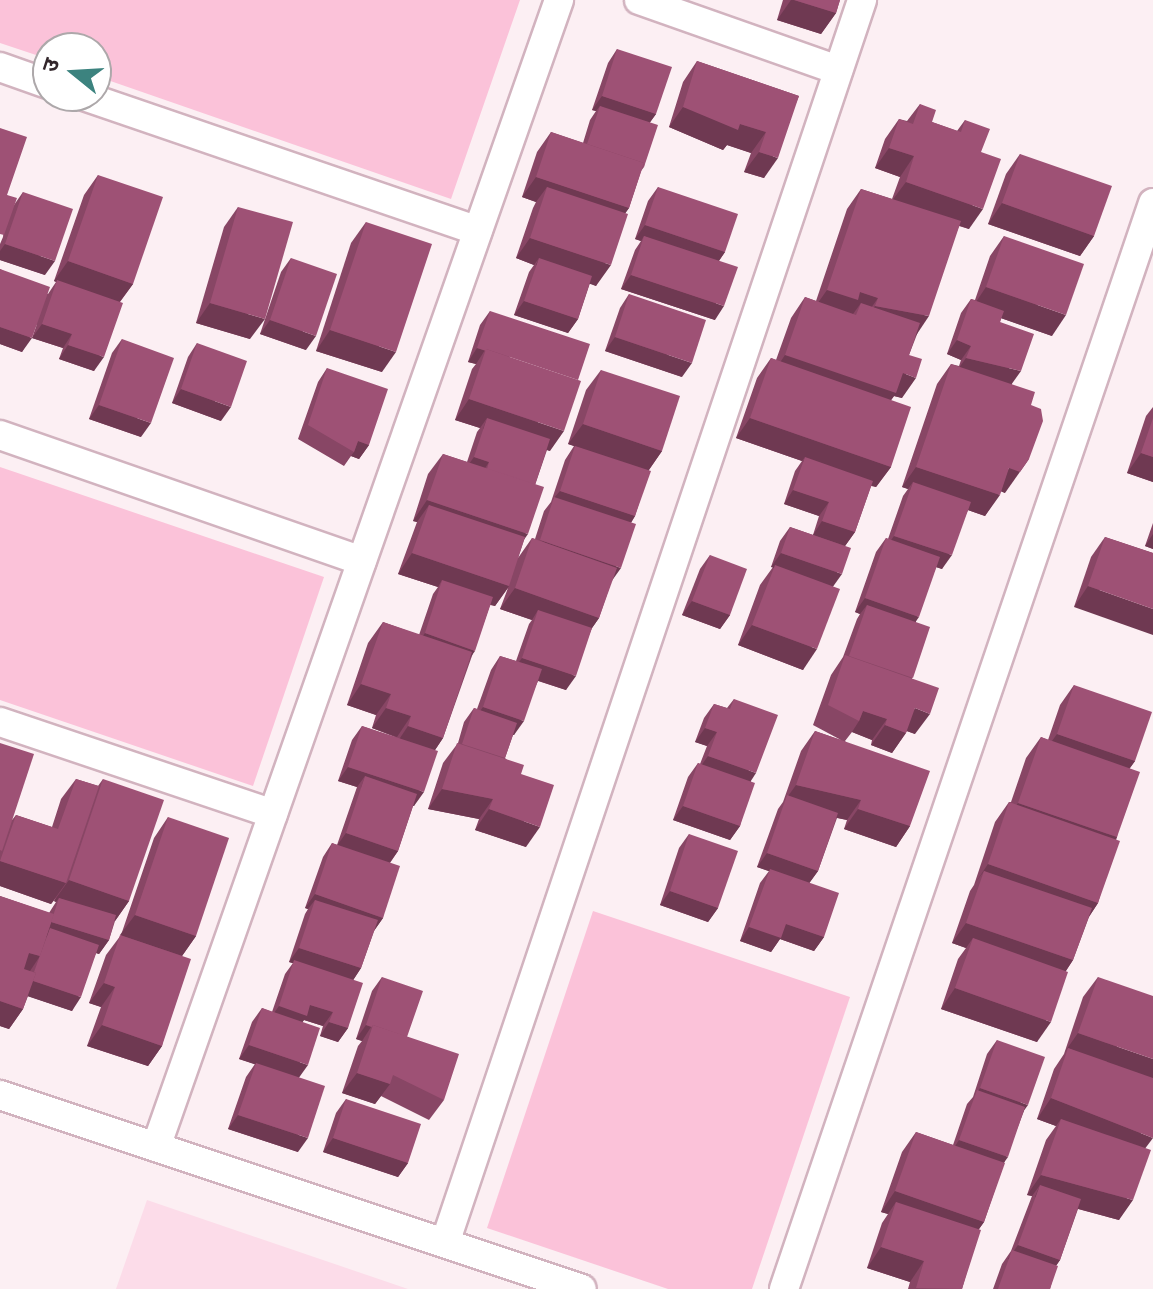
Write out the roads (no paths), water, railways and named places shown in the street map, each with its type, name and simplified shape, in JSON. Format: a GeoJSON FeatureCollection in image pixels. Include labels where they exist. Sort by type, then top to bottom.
{"type":"FeatureCollection","features":[{"type":"Feature","properties":{"kind":"street"},"geometry":{"type":"LineString","coordinates":[[156,1147],[559,0]]}},
{"type":"Feature","properties":{"kind":"street"},"geometry":{"type":"LineString","coordinates":[[639,0],[838,70]]}},
{"type":"Feature","properties":{"kind":"street"},"geometry":{"type":"LineString","coordinates":[[445,1243],[862,0]]}},
{"type":"Feature","properties":{"kind":"street"},"geometry":{"type":"LineString","coordinates":[[0,67],[32,78]]}},
{"type":"Feature","properties":{"kind":"street"},"geometry":{"type":"LineString","coordinates":[[112,106],[478,231]]}},
{"type":"Feature","properties":{"kind":"street"},"geometry":{"type":"LineString","coordinates":[[784,1289],[1153,203]]}},
{"type":"Feature","properties":{"kind":"street"},"geometry":{"type":"LineString","coordinates":[[0,435],[362,561]]}},
{"type":"Feature","properties":{"kind":"street"},"geometry":{"type":"LineString","coordinates":[[0,722],[273,814]]}},
{"type":"Feature","properties":{"kind":"street"},"geometry":{"type":"LineString","coordinates":[[0,1095],[582,1289]]}}]}
